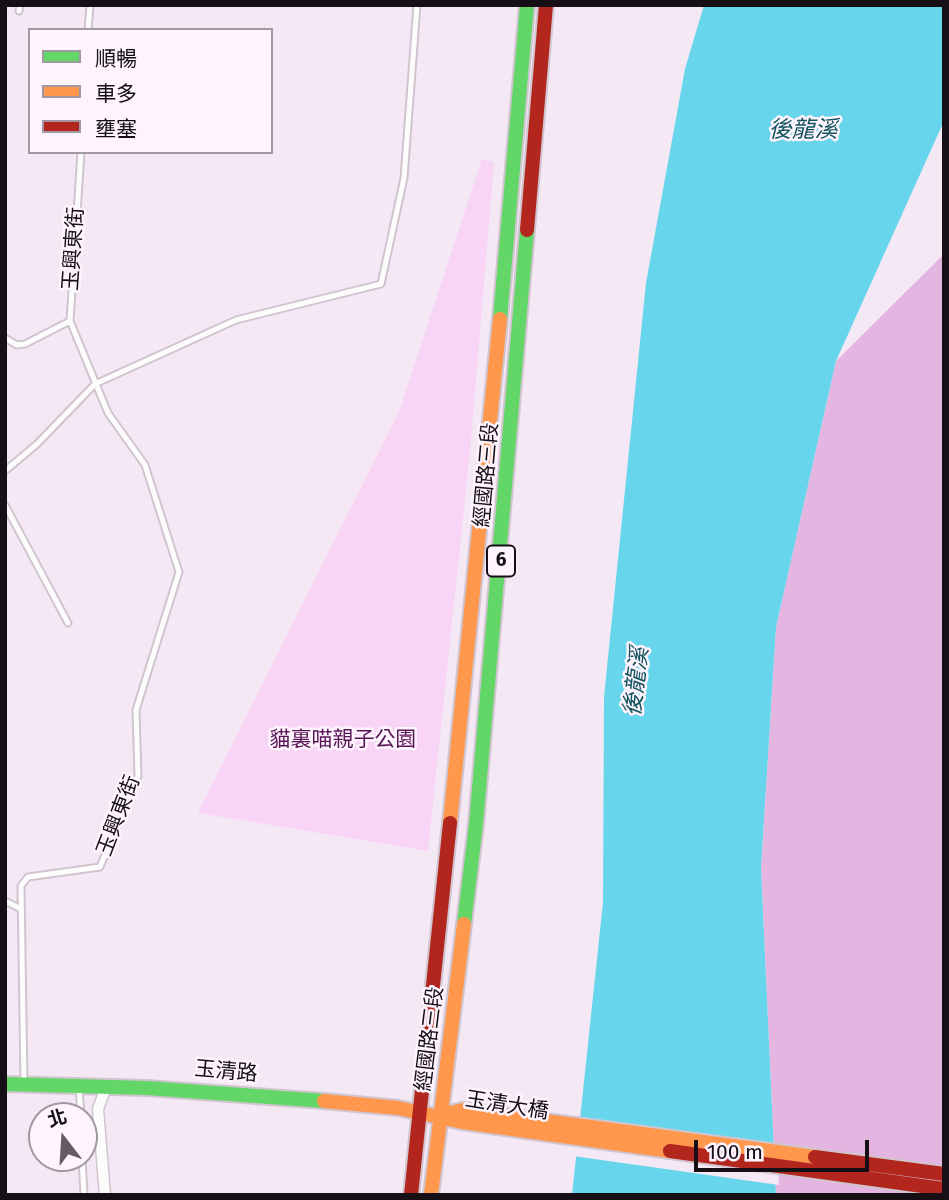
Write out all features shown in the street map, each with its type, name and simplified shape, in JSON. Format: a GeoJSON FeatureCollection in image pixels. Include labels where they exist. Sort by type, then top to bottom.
{"type":"FeatureCollection","features":[{"type":"Feature","properties":{"kind":"main road","name":"經國路三段"},"geometry":{"type":"LineString","coordinates":[[421,1111],[485,495],[527,5]]}},
{"type":"Feature","properties":{"kind":"main road","name":"經國路三段"},"geometry":{"type":"LineString","coordinates":[[442,1115],[476,824],[494,632],[546,5]]}},
{"type":"Feature","properties":{"kind":"main road","name":"玉清路"},"geometry":{"type":"LineString","coordinates":[[5,1084],[183,1089],[442,1115]]}},
{"type":"Feature","properties":{"kind":"main road","name":"6"},"geometry":{"type":"LineString","coordinates":[[411,1195],[421,1111]]}},
{"type":"Feature","properties":{"kind":"main road","name":"6"},"geometry":{"type":"LineString","coordinates":[[431,1195],[442,1115]]}},
{"type":"Feature","properties":{"kind":"main road","name":"玉清大橋"},"geometry":{"type":"LineString","coordinates":[[442,1115],[944,1174]]}},
{"type":"Feature","properties":{"kind":"main road","name":"玉清大橋"},"geometry":{"type":"LineString","coordinates":[[463,1116],[944,1189]]}},
{"type":"Feature","properties":{"kind":"street"},"geometry":{"type":"LineString","coordinates":[[105,1195],[98,1109],[106,1087]]}},
{"type":"Feature","properties":{"kind":"lane"},"geometry":{"type":"LineString","coordinates":[[88,28],[90,5]]}},
{"type":"Feature","properties":{"kind":"lane"},"geometry":{"type":"LineString","coordinates":[[5,471],[37,444],[95,384],[236,320],[381,284],[404,178],[417,5]]}},
{"type":"Feature","properties":{"kind":"lane","name":"玉興東街"},"geometry":{"type":"LineString","coordinates":[[24,1084],[21,886],[28,877],[100,867],[138,776],[136,709],[179,572],[145,465],[108,413],[70,321],[80,154]]}},
{"type":"Feature","properties":{"kind":"lane"},"geometry":{"type":"LineString","coordinates":[[5,338],[17,345],[25,344],[70,321]]}},
{"type":"Feature","properties":{"kind":"lane"},"geometry":{"type":"LineString","coordinates":[[5,505],[68,623]]}},
{"type":"Feature","properties":{"kind":"lane"},"geometry":{"type":"LineString","coordinates":[[5,901],[21,909]]}},
{"type":"Feature","properties":{"kind":"lane"},"geometry":{"type":"LineString","coordinates":[[79,1086],[80,1102]]}},
{"type":"Feature","properties":{"kind":"lane"},"geometry":{"type":"LineString","coordinates":[[83,1172],[84,1195]]}},
{"type":"Feature","properties":{"kind":"green space","name":"貓裏喵親子公園"},"geometry":{"type":"Polygon","coordinates":[[[482,159],[494,162],[470,452],[428,851],[198,813],[399,412],[482,159]]]}},
{"type":"Feature","properties":{"kind":"shaded area"},"geometry":{"type":"Polygon","coordinates":[[[944,254],[944,1195],[776,1195],[761,868],[776,627],[836,361],[944,254]]]}},
{"type":"Feature","properties":{"kind":"water","name":"後龍溪"},"geometry":{"type":"Polygon","coordinates":[[[704,5],[944,5],[944,121],[836,361],[776,627],[761,868],[776,1195],[572,1195],[603,902],[604,697],[646,283],[685,69],[704,5]]]}},
{"type":"Feature","properties":{"kind":"pier"},"geometry":{"type":"Polygon","coordinates":[[[576,1121],[777,1148],[779,1185],[573,1156],[576,1121]]]}},
{"type":"Feature","properties":{"kind":"traffic: fast"},"geometry":{"type":"LineString","coordinates":[[500,319],[527,5]]}},
{"type":"Feature","properties":{"kind":"traffic: fast"},"geometry":{"type":"LineString","coordinates":[[464,924],[476,824],[527,230]]}},
{"type":"Feature","properties":{"kind":"traffic: fast"},"geometry":{"type":"LineString","coordinates":[[5,1084],[147,1088],[324,1101]]}},
{"type":"Feature","properties":{"kind":"traffic: slow"},"geometry":{"type":"LineString","coordinates":[[450,823],[500,319]]}},
{"type":"Feature","properties":{"kind":"traffic: slow"},"geometry":{"type":"LineString","coordinates":[[431,1195],[464,924]]}},
{"type":"Feature","properties":{"kind":"traffic: slow"},"geometry":{"type":"LineString","coordinates":[[324,1101],[398,1108],[462,1122],[670,1151]]}},
{"type":"Feature","properties":{"kind":"traffic: slow"},"geometry":{"type":"LineString","coordinates":[[442,1115],[463,1110],[815,1157]]}},
{"type":"Feature","properties":{"kind":"traffic: jam"},"geometry":{"type":"LineString","coordinates":[[527,230],[546,5]]}},
{"type":"Feature","properties":{"kind":"traffic: jam"},"geometry":{"type":"LineString","coordinates":[[411,1195],[450,823]]}},
{"type":"Feature","properties":{"kind":"traffic: jam"},"geometry":{"type":"LineString","coordinates":[[670,1151],[944,1189]]}},
{"type":"Feature","properties":{"kind":"traffic: jam"},"geometry":{"type":"LineString","coordinates":[[815,1157],[944,1174]]}}]}
